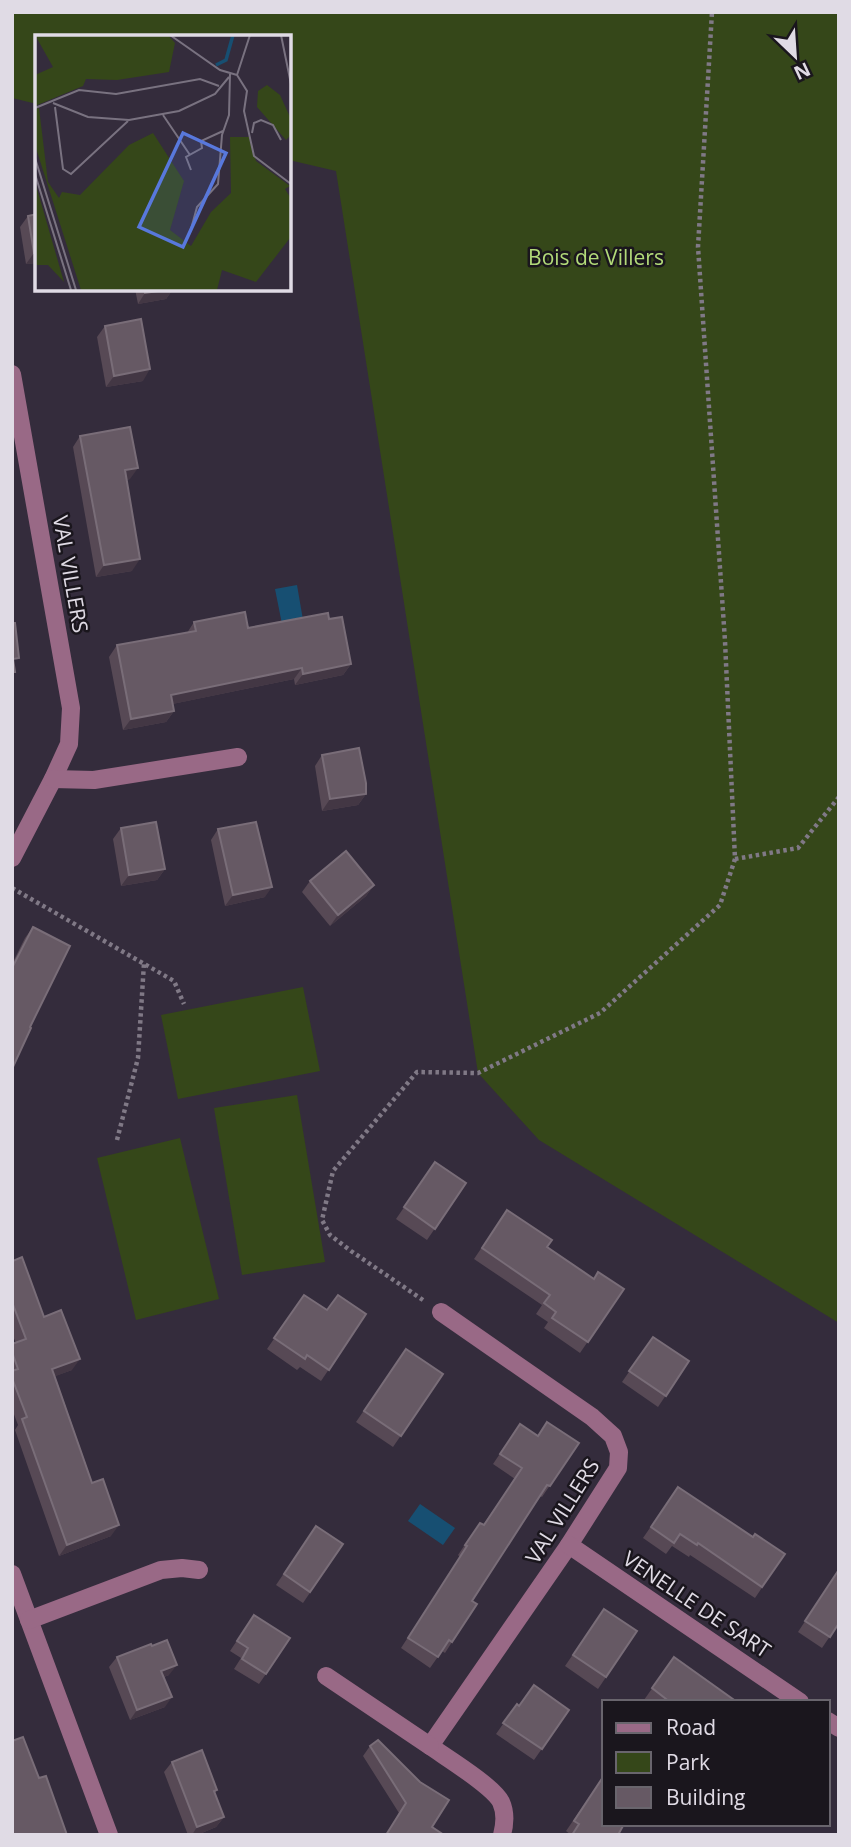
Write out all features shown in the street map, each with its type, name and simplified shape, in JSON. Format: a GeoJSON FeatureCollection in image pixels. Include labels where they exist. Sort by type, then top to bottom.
{"type":"FeatureCollection","features":[{"type":"Feature","properties":{"kind":"street","name":"VAL VILLERS"},"geometry":{"type":"LineString","coordinates":[[12,374],[71,708],[69,744],[12,858]]}},
{"type":"Feature","properties":{"kind":"street"},"geometry":{"type":"LineString","coordinates":[[53,779],[94,780],[238,757]]}},
{"type":"Feature","properties":{"kind":"street","name":"VAL VILLERS"},"geometry":{"type":"LineString","coordinates":[[430,1746],[569,1545],[618,1468],[619,1452],[613,1436],[592,1417],[441,1312]]}},
{"type":"Feature","properties":{"kind":"street","name":"VENELLE DE SART"},"geometry":{"type":"LineString","coordinates":[[569,1545],[797,1700]]}},
{"type":"Feature","properties":{"kind":"street"},"geometry":{"type":"LineString","coordinates":[[29,1620],[161,1570],[199,1570]]}},
{"type":"Feature","properties":{"kind":"street"},"geometry":{"type":"LineString","coordinates":[[12,1574],[109,1835]]}},
{"type":"Feature","properties":{"kind":"street"},"geometry":{"type":"LineString","coordinates":[[326,1676],[488,1788],[501,1801],[506,1821],[502,1835]]}},
{"type":"Feature","properties":{"kind":"path"},"geometry":{"type":"LineString","coordinates":[[441,1312],[331,1235],[322,1220],[333,1171],[417,1072],[478,1073],[600,1013],[720,905],[735,859],[725,641],[698,247],[712,12]]}},
{"type":"Feature","properties":{"kind":"path"},"geometry":{"type":"LineString","coordinates":[[735,859],[798,848],[839,797]]}},
{"type":"Feature","properties":{"kind":"path"},"geometry":{"type":"LineString","coordinates":[[12,888],[174,981],[184,1004]]}},
{"type":"Feature","properties":{"kind":"path"},"geometry":{"type":"LineString","coordinates":[[117,1140],[138,1058],[144,963]]}},
{"type":"Feature","properties":{"kind":"green space","name":"Bois de Villers"},"geometry":{"type":"Polygon","coordinates":[[[12,12],[839,12],[839,1323],[539,1140],[478,1073],[336,171],[290,160],[290,35],[35,35],[35,104],[12,98],[12,12]]]}},
{"type":"Feature","properties":{"kind":"green space"},"geometry":{"type":"Polygon","coordinates":[[[303,987],[320,1071],[178,1099],[161,1015],[303,987]]]}},
{"type":"Feature","properties":{"kind":"green space"},"geometry":{"type":"Polygon","coordinates":[[[297,1095],[325,1262],[242,1275],[214,1108],[297,1095]]]}},
{"type":"Feature","properties":{"kind":"green space"},"geometry":{"type":"Polygon","coordinates":[[[180,1138],[219,1299],[136,1320],[97,1158],[180,1138]]]}},
{"type":"Feature","properties":{"kind":"water"},"geometry":{"type":"Polygon","coordinates":[[[297,585],[303,620],[282,624],[275,589],[297,585]]]}},
{"type":"Feature","properties":{"kind":"water"},"geometry":{"type":"Polygon","coordinates":[[[420,1504],[455,1528],[443,1545],[408,1521],[420,1504]]]}},
{"type":"Feature","properties":{"kind":"building"},"geometry":{"type":"Polygon","coordinates":[[[35,214],[35,253],[34,253],[28,216],[35,214]]]}},
{"type":"Feature","properties":{"kind":"building"},"geometry":{"type":"Polygon","coordinates":[[[144,290],[166,290],[145,293],[144,290]]]}},
{"type":"Feature","properties":{"kind":"building"},"geometry":{"type":"Polygon","coordinates":[[[141,319],[150,369],[114,376],[105,326],[141,319]]]}},
{"type":"Feature","properties":{"kind":"building"},"geometry":{"type":"Polygon","coordinates":[[[130,427],[138,468],[125,470],[140,559],[104,565],[80,436],[130,427]]]}},
{"type":"Feature","properties":{"kind":"building"},"geometry":{"type":"Polygon","coordinates":[[[245,612],[248,628],[328,613],[329,619],[342,617],[351,664],[303,674],[302,668],[171,695],[174,711],[131,719],[117,645],[196,631],[194,622],[245,612]]]}},
{"type":"Feature","properties":{"kind":"building"},"geometry":{"type":"Polygon","coordinates":[[[12,623],[15,623],[19,658],[13,659],[15,672],[12,672],[12,623]]]}},
{"type":"Feature","properties":{"kind":"building"},"geometry":{"type":"Polygon","coordinates":[[[359,748],[366,794],[330,799],[322,755],[359,748]]]}},
{"type":"Feature","properties":{"kind":"building"},"geometry":{"type":"Polygon","coordinates":[[[156,822],[165,869],[129,875],[121,828],[156,822]]]}},
{"type":"Feature","properties":{"kind":"building"},"geometry":{"type":"Polygon","coordinates":[[[256,822],[272,887],[233,895],[218,829],[256,822]]]}},
{"type":"Feature","properties":{"kind":"building"},"geometry":{"type":"Polygon","coordinates":[[[346,851],[374,885],[338,915],[310,881],[346,851]]]}},
{"type":"Feature","properties":{"kind":"building"},"geometry":{"type":"Polygon","coordinates":[[[33,927],[70,946],[12,1069],[12,968],[33,927]]]}},
{"type":"Feature","properties":{"kind":"building"},"geometry":{"type":"Polygon","coordinates":[[[435,1162],[466,1183],[435,1229],[404,1207],[435,1162]]]}},
{"type":"Feature","properties":{"kind":"building"},"geometry":{"type":"Polygon","coordinates":[[[507,1210],[552,1240],[547,1247],[594,1279],[598,1272],[624,1289],[588,1342],[552,1318],[556,1312],[544,1303],[550,1295],[482,1248],[507,1210]]]}},
{"type":"Feature","properties":{"kind":"building"},"geometry":{"type":"Polygon","coordinates":[[[22,1257],[44,1317],[61,1310],[80,1359],[52,1369],[92,1483],[103,1479],[119,1525],[67,1545],[22,1419],[27,1417],[12,1378],[12,1371],[18,1369],[12,1344],[26,1339],[12,1302],[12,1258],[13,1261],[22,1257]]]}},
{"type":"Feature","properties":{"kind":"building"},"geometry":{"type":"Polygon","coordinates":[[[304,1295],[327,1310],[338,1295],[366,1314],[329,1370],[307,1355],[305,1359],[274,1338],[304,1295]]]}},
{"type":"Feature","properties":{"kind":"building"},"geometry":{"type":"Polygon","coordinates":[[[653,1337],[689,1361],[666,1396],[629,1371],[653,1337]]]}},
{"type":"Feature","properties":{"kind":"building"},"geometry":{"type":"Polygon","coordinates":[[[406,1349],[443,1374],[401,1436],[364,1411],[406,1349]]]}},
{"type":"Feature","properties":{"kind":"building"},"geometry":{"type":"Polygon","coordinates":[[[547,1422],[579,1443],[550,1486],[547,1485],[472,1601],[477,1604],[452,1642],[449,1640],[438,1657],[408,1638],[467,1546],[465,1545],[480,1523],[484,1525],[522,1468],[500,1454],[520,1424],[538,1436],[547,1422]]]}},
{"type":"Feature","properties":{"kind":"building"},"geometry":{"type":"Polygon","coordinates":[[[678,1487],[753,1537],[755,1534],[785,1554],[762,1587],[698,1543],[697,1545],[680,1534],[674,1543],[651,1527],[678,1487]]]}},
{"type":"Feature","properties":{"kind":"building"},"geometry":{"type":"Polygon","coordinates":[[[316,1526],[343,1544],[310,1592],[284,1574],[316,1526]]]}},
{"type":"Feature","properties":{"kind":"building"},"geometry":{"type":"Polygon","coordinates":[[[838,1571],[839,1623],[830,1637],[805,1621],[838,1571]]]}},
{"type":"Feature","properties":{"kind":"building"},"geometry":{"type":"Polygon","coordinates":[[[604,1609],[637,1631],[606,1677],[573,1655],[604,1609]]]}},
{"type":"Feature","properties":{"kind":"building"},"geometry":{"type":"Polygon","coordinates":[[[254,1615],[290,1638],[266,1674],[242,1659],[248,1648],[237,1641],[254,1615]]]}},
{"type":"Feature","properties":{"kind":"building"},"geometry":{"type":"Polygon","coordinates":[[[167,1640],[177,1665],[161,1671],[172,1697],[137,1710],[117,1657],[167,1640]]]}},
{"type":"Feature","properties":{"kind":"building"},"geometry":{"type":"Polygon","coordinates":[[[674,1657],[734,1700],[667,1700],[652,1688],[674,1657]]]}},
{"type":"Feature","properties":{"kind":"building"},"geometry":{"type":"Polygon","coordinates":[[[534,1685],[569,1710],[542,1749],[503,1723],[534,1685]]]}},
{"type":"Feature","properties":{"kind":"building"},"geometry":{"type":"Polygon","coordinates":[[[23,1737],[39,1778],[46,1776],[67,1835],[13,1835],[12,1741],[23,1737]]]}},
{"type":"Feature","properties":{"kind":"building"},"geometry":{"type":"Polygon","coordinates":[[[378,1740],[420,1782],[449,1800],[432,1827],[444,1835],[386,1835],[406,1803],[370,1746],[378,1740]]]}},
{"type":"Feature","properties":{"kind":"building"},"geometry":{"type":"Polygon","coordinates":[[[202,1750],[224,1817],[197,1827],[172,1762],[202,1750]]]}},
{"type":"Feature","properties":{"kind":"building"},"geometry":{"type":"Polygon","coordinates":[[[602,1779],[602,1826],[623,1826],[618,1835],[572,1835],[579,1824],[574,1821],[602,1779]]]}}]}
